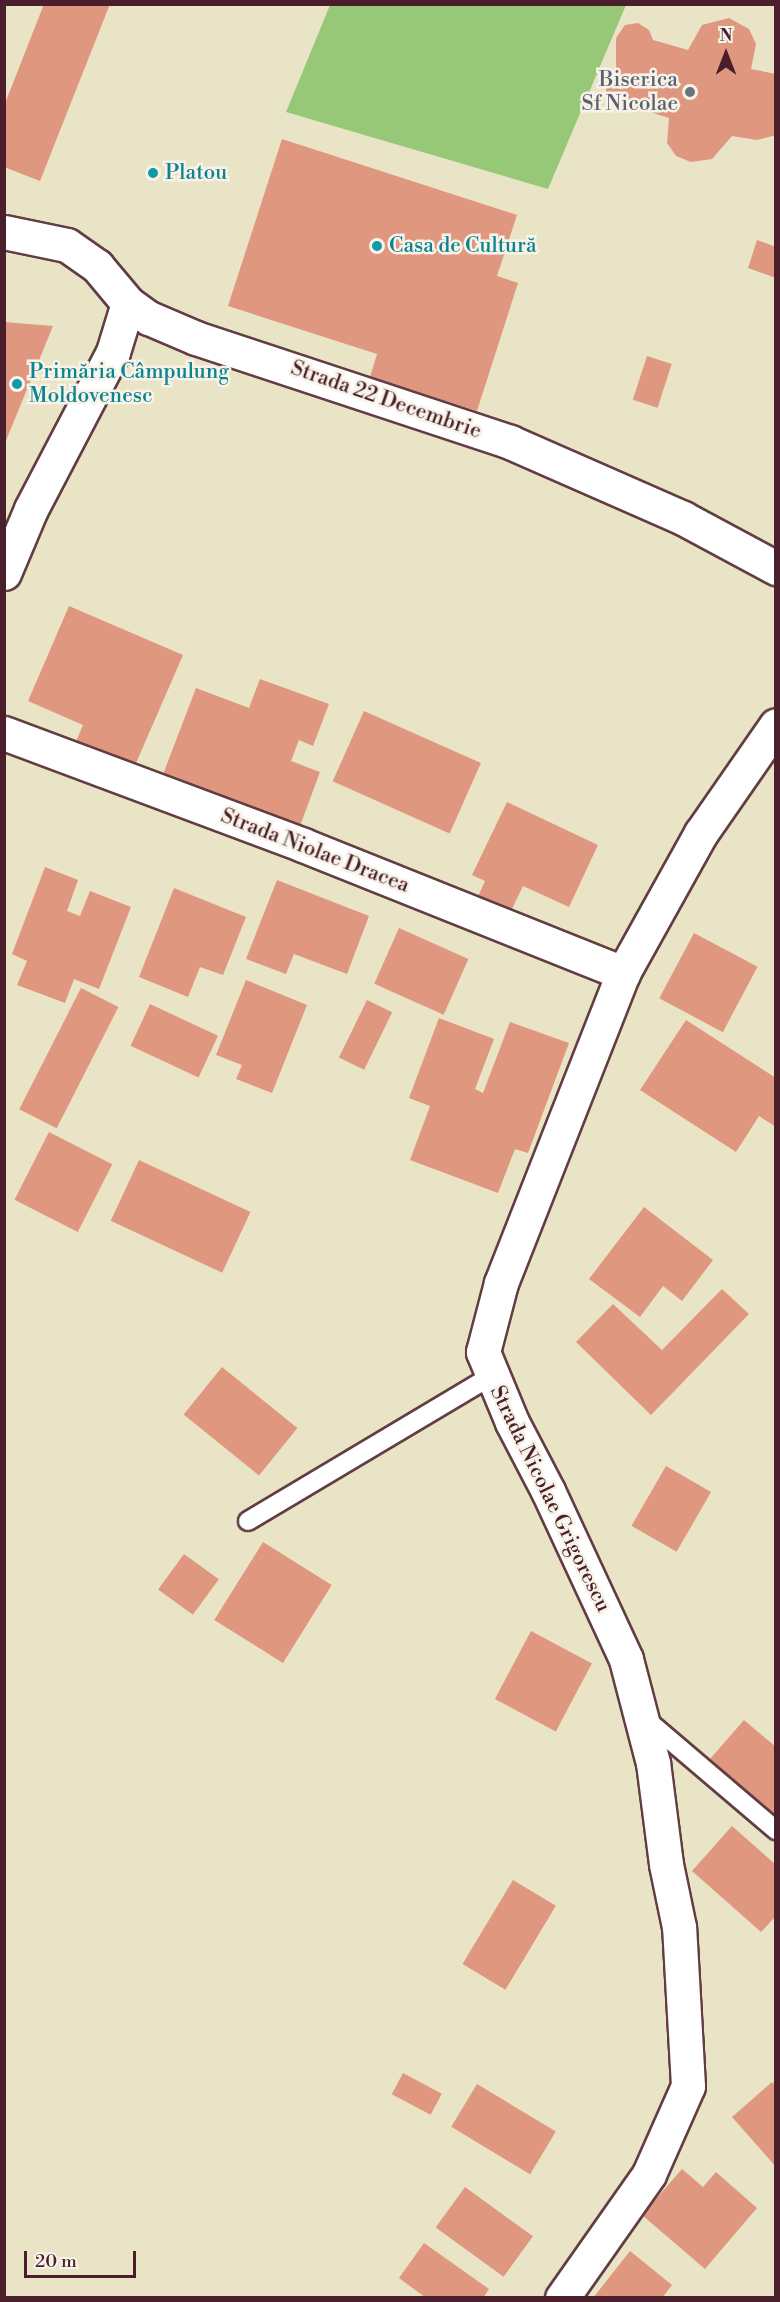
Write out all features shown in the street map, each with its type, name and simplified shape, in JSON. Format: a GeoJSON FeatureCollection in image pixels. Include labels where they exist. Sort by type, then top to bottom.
{"type":"FeatureCollection","features":[{"type":"Feature","properties":{"kind":"street","name":"Strada 22 Decembrie"},"geometry":{"type":"LineString","coordinates":[[4,232],[67,245],[97,266],[128,303],[149,318],[196,338],[510,442],[682,518],[776,568]]}},
{"type":"Feature","properties":{"kind":"street"},"geometry":{"type":"LineString","coordinates":[[4,573],[31,509],[112,352],[128,303]]}},
{"type":"Feature","properties":{"kind":"street","name":"Strada Nicolae Grigorescu"},"geometry":{"type":"LineString","coordinates":[[562,2298],[649,2174],[688,2086],[679,1927],[642,1716],[626,1659],[491,1376],[483,1352],[501,1283],[623,973],[701,833],[776,725]]}},
{"type":"Feature","properties":{"kind":"street","name":"Strada Niolae Dracea"},"geometry":{"type":"LineString","coordinates":[[4,733],[303,845],[623,973]]}},
{"type":"Feature","properties":{"kind":"lane"},"geometry":{"type":"LineString","coordinates":[[248,1521],[491,1376]]}},
{"type":"Feature","properties":{"kind":"lane"},"geometry":{"type":"LineString","coordinates":[[642,1716],[776,1830]]}},
{"type":"Feature","properties":{"kind":"green space"},"geometry":{"type":"Polygon","coordinates":[[[330,4],[626,5],[548,189],[286,112],[330,4]]]}},
{"type":"Feature","properties":{"kind":"building"},"geometry":{"type":"Polygon","coordinates":[[[44,4],[110,4],[40,181],[4,167],[4,106],[44,4]]]}},
{"type":"Feature","properties":{"kind":"building","name":"Biserica Sf Nicolae"},"geometry":{"type":"Polygon","coordinates":[[[729,18],[749,29],[756,44],[751,69],[776,74],[776,135],[757,140],[732,136],[712,159],[691,162],[676,156],[667,143],[669,118],[634,107],[622,108],[607,98],[605,83],[616,68],[616,38],[625,25],[638,23],[649,30],[653,40],[688,50],[702,25],[729,18]]]}},
{"type":"Feature","properties":{"kind":"building","name":"Casa de Cultură"},"geometry":{"type":"Polygon","coordinates":[[[282,139],[517,215],[497,276],[518,283],[477,411],[370,377],[377,354],[228,306],[282,139]]]}},
{"type":"Feature","properties":{"kind":"building"},"geometry":{"type":"Polygon","coordinates":[[[757,240],[776,247],[776,278],[748,268],[757,240]]]}},
{"type":"Feature","properties":{"kind":"building","name":"Primăria Câmpulung Moldovenesc"},"geometry":{"type":"Polygon","coordinates":[[[4,322],[53,326],[5,443],[4,443],[4,322]]]}},
{"type":"Feature","properties":{"kind":"building"},"geometry":{"type":"Polygon","coordinates":[[[647,356],[672,364],[658,408],[633,400],[647,356]]]}},
{"type":"Feature","properties":{"kind":"building"},"geometry":{"type":"Polygon","coordinates":[[[69,606],[183,655],[130,777],[72,751],[83,725],[28,701],[69,606]]]}},
{"type":"Feature","properties":{"kind":"building"},"geometry":{"type":"Polygon","coordinates":[[[260,679],[329,704],[313,746],[299,740],[291,761],[320,772],[296,837],[159,785],[196,688],[249,708],[260,679]]]}},
{"type":"Feature","properties":{"kind":"building"},"geometry":{"type":"Polygon","coordinates":[[[364,711],[481,763],[450,833],[333,781],[364,711]]]}},
{"type":"Feature","properties":{"kind":"building"},"geometry":{"type":"Polygon","coordinates":[[[507,802],[598,845],[569,907],[523,886],[507,919],[475,903],[485,881],[472,875],[507,802]]]}},
{"type":"Feature","properties":{"kind":"building"},"geometry":{"type":"Polygon","coordinates":[[[45,867],[78,880],[67,911],[80,916],[90,891],[131,907],[99,989],[74,979],[65,1003],[17,985],[27,961],[12,954],[45,867]]]}},
{"type":"Feature","properties":{"kind":"building"},"geometry":{"type":"Polygon","coordinates":[[[277,880],[369,916],[347,974],[294,954],[286,974],[246,959],[277,880]]]}},
{"type":"Feature","properties":{"kind":"building"},"geometry":{"type":"Polygon","coordinates":[[[174,888],[246,917],[223,975],[200,967],[188,997],[139,977],[174,888]]]}},
{"type":"Feature","properties":{"kind":"building"},"geometry":{"type":"Polygon","coordinates":[[[399,928],[468,959],[444,1015],[374,984],[399,928]]]}},
{"type":"Feature","properties":{"kind":"building"},"geometry":{"type":"Polygon","coordinates":[[[694,933],[758,967],[723,1032],[659,998],[694,933]]]}},
{"type":"Feature","properties":{"kind":"building"},"geometry":{"type":"Polygon","coordinates":[[[246,980],[307,1005],[272,1093],[236,1079],[242,1065],[216,1055],[246,980]]]}},
{"type":"Feature","properties":{"kind":"building"},"geometry":{"type":"Polygon","coordinates":[[[81,988],[118,1007],[57,1128],[19,1109],[81,988]]]}},
{"type":"Feature","properties":{"kind":"building"},"geometry":{"type":"Polygon","coordinates":[[[367,1000],[392,1012],[364,1070],[339,1058],[367,1000]]]}},
{"type":"Feature","properties":{"kind":"building"},"geometry":{"type":"Polygon","coordinates":[[[150,1004],[218,1036],[199,1077],[131,1046],[150,1004]]]}},
{"type":"Feature","properties":{"kind":"building"},"geometry":{"type":"Polygon","coordinates":[[[439,1018],[494,1039],[475,1089],[483,1093],[510,1022],[569,1043],[528,1153],[515,1149],[498,1193],[410,1160],[430,1106],[409,1098],[439,1018]]]}},
{"type":"Feature","properties":{"kind":"building"},"geometry":{"type":"Polygon","coordinates":[[[686,1020],[776,1078],[776,1127],[759,1116],[736,1152],[640,1090],[686,1020]]]}},
{"type":"Feature","properties":{"kind":"building"},"geometry":{"type":"Polygon","coordinates":[[[49,1132],[112,1164],[78,1232],[14,1200],[49,1132]]]}},
{"type":"Feature","properties":{"kind":"building"},"geometry":{"type":"Polygon","coordinates":[[[139,1160],[250,1212],[222,1273],[111,1221],[139,1160]]]}},
{"type":"Feature","properties":{"kind":"building"},"geometry":{"type":"Polygon","coordinates":[[[644,1207],[713,1260],[682,1301],[663,1286],[640,1317],[589,1279],[644,1207]]]}},
{"type":"Feature","properties":{"kind":"building"},"geometry":{"type":"Polygon","coordinates":[[[722,1289],[749,1314],[651,1415],[576,1342],[613,1304],[662,1350],[722,1289]]]}},
{"type":"Feature","properties":{"kind":"building"},"geometry":{"type":"Polygon","coordinates":[[[222,1367],[297,1428],[259,1475],[184,1414],[222,1367]]]}},
{"type":"Feature","properties":{"kind":"building"},"geometry":{"type":"Polygon","coordinates":[[[666,1466],[711,1492],[677,1552],[632,1526],[666,1466]]]}},
{"type":"Feature","properties":{"kind":"building"},"geometry":{"type":"Polygon","coordinates":[[[263,1542],[332,1585],[283,1663],[214,1620],[263,1542]]]}},
{"type":"Feature","properties":{"kind":"building"},"geometry":{"type":"Polygon","coordinates":[[[184,1554],[219,1579],[193,1615],[158,1590],[184,1554]]]}},
{"type":"Feature","properties":{"kind":"building"},"geometry":{"type":"Polygon","coordinates":[[[531,1631],[592,1663],[556,1731],[495,1699],[531,1631]]]}},
{"type":"Feature","properties":{"kind":"building"},"geometry":{"type":"Polygon","coordinates":[[[744,1720],[776,1747],[776,1816],[710,1759],[744,1720]]]}},
{"type":"Feature","properties":{"kind":"building"},"geometry":{"type":"Polygon","coordinates":[[[732,1826],[776,1865],[776,1916],[761,1932],[692,1871],[732,1826]]]}},
{"type":"Feature","properties":{"kind":"building"},"geometry":{"type":"Polygon","coordinates":[[[513,1880],[556,1906],[505,1990],[463,1964],[513,1880]]]}},
{"type":"Feature","properties":{"kind":"building"},"geometry":{"type":"Polygon","coordinates":[[[403,2073],[442,2094],[431,2115],[392,2094],[403,2073]]]}},
{"type":"Feature","properties":{"kind":"building"},"geometry":{"type":"Polygon","coordinates":[[[772,2082],[776,2086],[776,2167],[732,2117],[772,2082]]]}},
{"type":"Feature","properties":{"kind":"building"},"geometry":{"type":"Polygon","coordinates":[[[477,2084],[556,2131],[530,2174],[451,2127],[477,2084]]]}},
{"type":"Feature","properties":{"kind":"building"},"geometry":{"type":"Polygon","coordinates":[[[682,2169],[703,2187],[716,2172],[757,2208],[705,2269],[642,2215],[682,2169]]]}},
{"type":"Feature","properties":{"kind":"building"},"geometry":{"type":"Polygon","coordinates":[[[465,2187],[533,2236],[504,2277],[436,2227],[465,2187]]]}},
{"type":"Feature","properties":{"kind":"building"},"geometry":{"type":"Polygon","coordinates":[[[424,2243],[489,2289],[483,2298],[426,2298],[399,2278],[424,2243]]]}},
{"type":"Feature","properties":{"kind":"building"},"geometry":{"type":"Polygon","coordinates":[[[630,2251],[672,2285],[662,2298],[593,2298],[630,2251]]]}},
{"type":"Feature","properties":{"kind":"place","name":"Biserica Sf Nicolae"},"geometry":{"type":"Point","coordinates":[690,92]}},
{"type":"Feature","properties":{"kind":"place","name":"Platou"},"geometry":{"type":"Point","coordinates":[153,173]}},
{"type":"Feature","properties":{"kind":"place","name":"Casa de Cultură"},"geometry":{"type":"Point","coordinates":[377,246]}},
{"type":"Feature","properties":{"kind":"place","name":"Primăria Câmpulung Moldovenesc"},"geometry":{"type":"Point","coordinates":[17,384]}}]}
